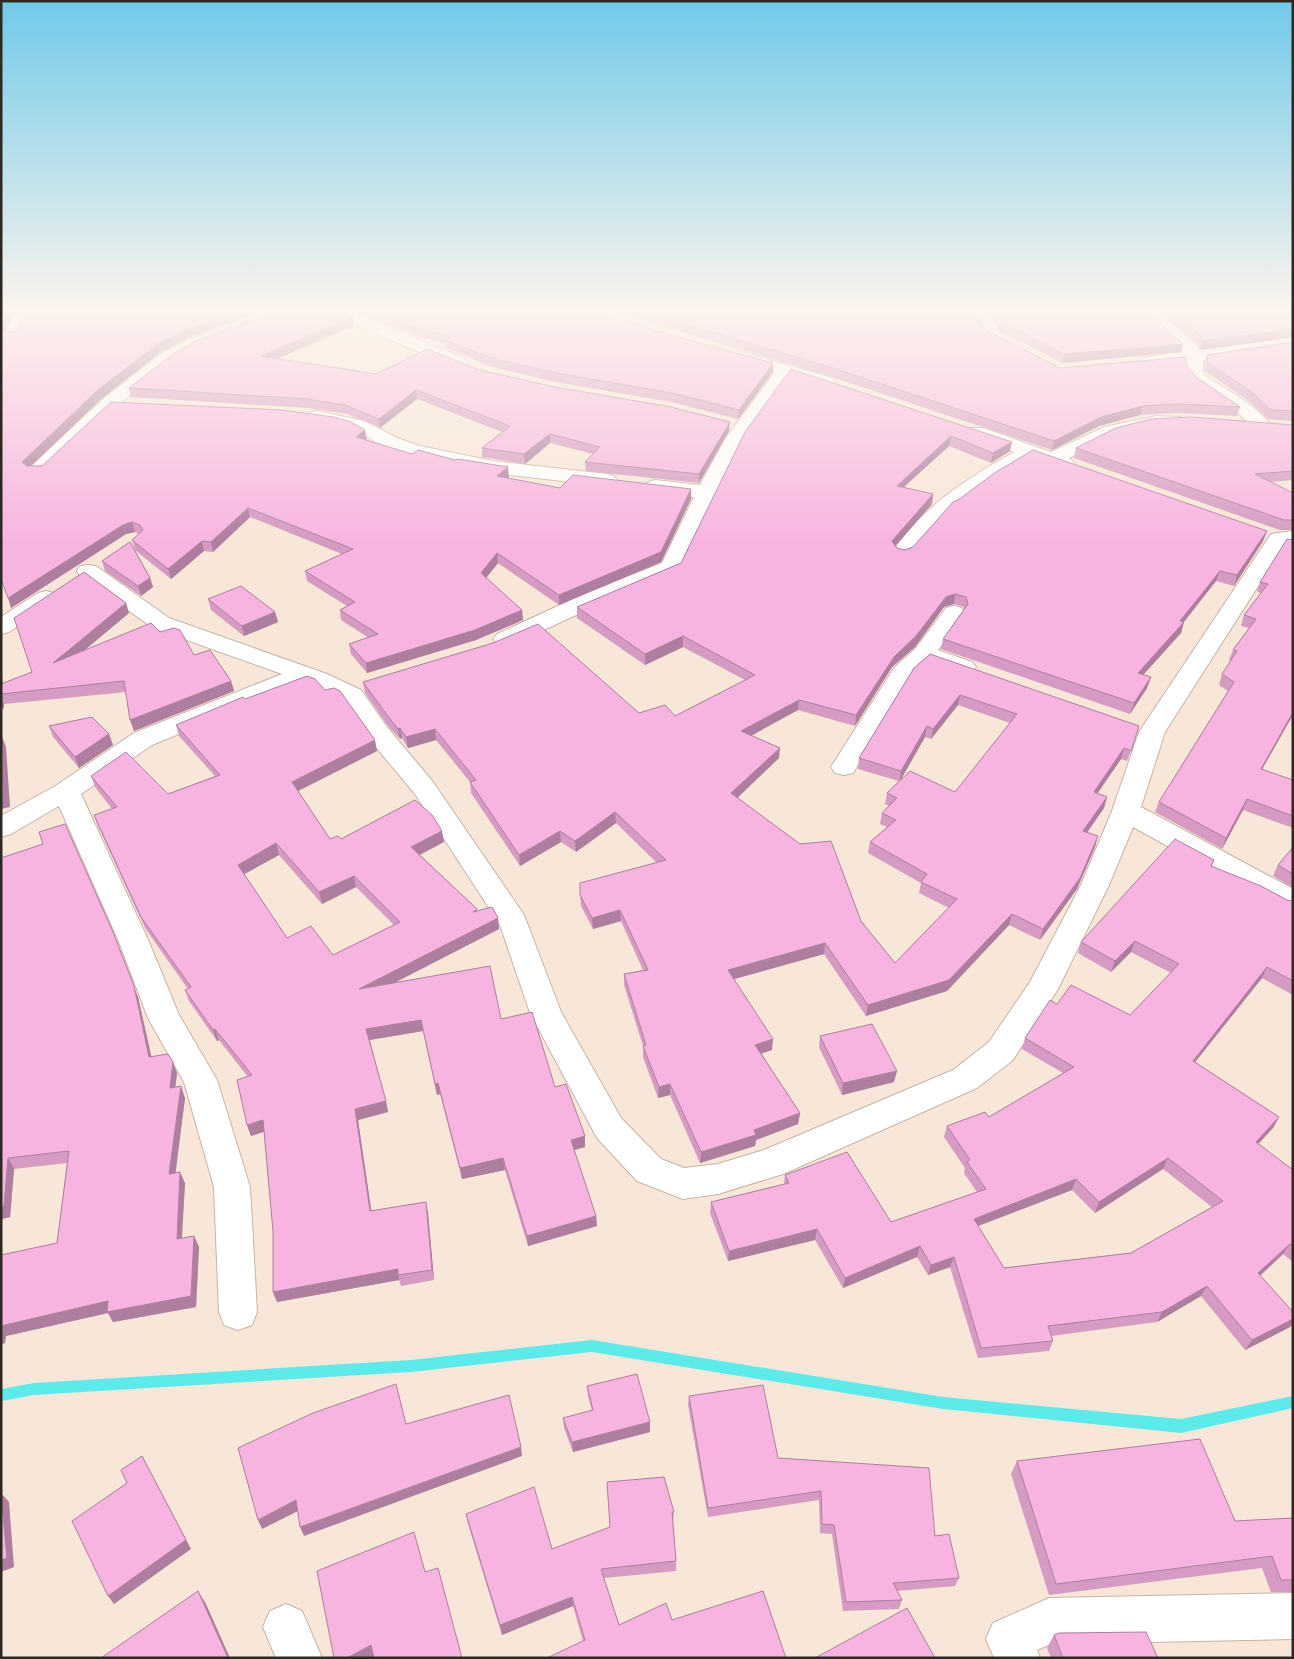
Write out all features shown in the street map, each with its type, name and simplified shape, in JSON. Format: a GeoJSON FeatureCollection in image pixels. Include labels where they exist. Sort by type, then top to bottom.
{"type":"FeatureCollection","features":[{"type":"Feature","properties":{"kind":"street"},"geometry":{"type":"LineString","coordinates":[[37,470],[109,403],[126,389]]}},
{"type":"Feature","properties":{"kind":"street"},"geometry":{"type":"LineString","coordinates":[[484,648],[671,567],[706,492],[734,439],[734,425],[766,389]]}},
{"type":"Feature","properties":{"kind":"street"},"geometry":{"type":"LineString","coordinates":[[1214,389],[1242,408],[1263,428]]}},
{"type":"Feature","properties":{"kind":"street"},"geometry":{"type":"LineString","coordinates":[[109,403],[136,404]]}},
{"type":"Feature","properties":{"kind":"street"},"geometry":{"type":"LineString","coordinates":[[301,414],[336,418],[359,425],[390,442],[434,455],[493,467],[706,492]]}},
{"type":"Feature","properties":{"kind":"street"},"geometry":{"type":"LineString","coordinates":[[1052,459],[1109,430],[1136,423],[1190,421]]}},
{"type":"Feature","properties":{"kind":"street"},"geometry":{"type":"LineString","coordinates":[[1230,423],[1263,428],[1283,428]]}},
{"type":"Feature","properties":{"kind":"street"},"geometry":{"type":"LineString","coordinates":[[960,426],[1080,468]]}},
{"type":"Feature","properties":{"kind":"street"},"geometry":{"type":"LineString","coordinates":[[902,552],[943,506],[986,476],[1029,451]]}},
{"type":"Feature","properties":{"kind":"street"},"geometry":{"type":"LineString","coordinates":[[1,627],[82,575],[161,623],[302,675],[318,680],[355,686],[352,695],[378,733],[424,788],[514,923],[546,1013],[609,1128],[649,1170],[683,1184],[718,1179],[771,1163],[965,1079],[1001,1052],[1042,989],[1095,885],[1126,811],[1142,729],[1281,537]]}},
{"type":"Feature","properties":{"kind":"street"},"geometry":{"type":"LineString","coordinates":[[844,767],[902,673],[924,653],[954,613]]}},
{"type":"Feature","properties":{"kind":"street"},"geometry":{"type":"LineString","coordinates":[[924,653],[988,675]]}},
{"type":"Feature","properties":{"kind":"street"},"geometry":{"type":"LineString","coordinates":[[1,828],[66,790],[142,739],[302,675]]}},
{"type":"Feature","properties":{"kind":"street"},"geometry":{"type":"LineString","coordinates":[[66,790],[134,942],[164,1018],[200,1080],[232,1187],[238,1312]]}},
{"type":"Feature","properties":{"kind":"street"},"geometry":{"type":"LineString","coordinates":[[1126,811],[1293,902]]}},
{"type":"Feature","properties":{"kind":"street"},"geometry":{"type":"LineString","coordinates":[[1017,1658],[1009,1639],[1049,1621],[1293,1616]]}},
{"type":"Feature","properties":{"kind":"building"},"geometry":{"type":"Polygon","coordinates":[[[1,389],[99,389],[22,462],[27,466],[42,466],[111,402],[282,410],[333,417],[351,422],[365,430],[356,437],[412,454],[418,450],[455,460],[508,467],[497,476],[560,488],[573,475],[691,489],[661,552],[559,595],[497,553],[481,573],[522,610],[475,630],[366,663],[349,644],[378,634],[340,610],[355,602],[305,571],[353,549],[248,508],[211,542],[202,541],[168,569],[132,540],[143,530],[140,525],[132,522],[123,525],[8,598],[1,579],[1,389]]]}},
{"type":"Feature","properties":{"kind":"building"},"geometry":{"type":"Polygon","coordinates":[[[152,389],[569,389],[671,407],[730,422],[699,474],[585,462],[600,447],[550,434],[524,454],[482,448],[510,426],[416,390],[379,419],[345,405],[307,399],[152,389]]]}},
{"type":"Feature","properties":{"kind":"building"},"geometry":{"type":"Polygon","coordinates":[[[651,389],[754,389],[739,410],[651,389]]]}},
{"type":"Feature","properties":{"kind":"building"},"geometry":{"type":"Polygon","coordinates":[[[776,389],[853,389],[1012,442],[993,453],[951,436],[897,486],[933,494],[892,541],[897,548],[905,550],[913,547],[953,502],[996,472],[1033,450],[1267,531],[1237,575],[1220,571],[1180,621],[1184,622],[1138,673],[1151,677],[1134,703],[943,639],[968,604],[966,597],[955,594],[946,597],[916,636],[894,657],[856,715],[799,700],[741,731],[780,748],[731,793],[800,844],[831,841],[861,921],[895,963],[957,899],[921,882],[927,874],[870,842],[896,820],[882,813],[897,798],[887,793],[910,771],[955,792],[1017,714],[960,695],[933,729],[927,726],[901,771],[859,758],[914,668],[930,654],[1139,726],[1131,751],[1124,748],[1094,792],[1107,797],[1083,831],[1098,836],[1080,878],[1043,929],[1012,914],[949,980],[868,1005],[825,943],[728,970],[773,1039],[755,1045],[800,1113],[754,1130],[756,1135],[701,1152],[670,1084],[659,1087],[643,1046],[646,1045],[624,974],[648,970],[620,910],[592,918],[580,895],[580,883],[666,860],[615,812],[575,841],[560,831],[519,855],[470,782],[476,780],[435,729],[406,737],[363,682],[493,643],[538,624],[639,713],[665,705],[675,716],[755,675],[683,636],[645,654],[577,607],[681,563],[745,432],[776,389]]]}},
{"type":"Feature","properties":{"kind":"building"},"geometry":{"type":"Polygon","coordinates":[[[898,389],[1214,389],[1240,407],[1178,404],[1143,406],[1101,417],[1054,441],[898,389]]]}},
{"type":"Feature","properties":{"kind":"building"},"geometry":{"type":"Polygon","coordinates":[[[1248,389],[1293,389],[1293,411],[1271,410],[1248,389]]]}},
{"type":"Feature","properties":{"kind":"building"},"geometry":{"type":"Polygon","coordinates":[[[1192,417],[1293,425],[1293,471],[1255,474],[1293,493],[1293,520],[1284,520],[1076,448],[1116,428],[1151,419],[1192,417]]]}},
{"type":"Feature","properties":{"kind":"building"},"geometry":{"type":"Polygon","coordinates":[[[1287,539],[1293,540],[1293,712],[1261,769],[1293,780],[1293,816],[1247,799],[1226,838],[1159,802],[1234,682],[1222,674],[1237,651],[1233,650],[1256,619],[1244,615],[1268,584],[1260,582],[1287,539]]]}},
{"type":"Feature","properties":{"kind":"building"},"geometry":{"type":"Polygon","coordinates":[[[130,542],[150,578],[138,586],[102,561],[130,542]]]}},
{"type":"Feature","properties":{"kind":"building"},"geometry":{"type":"Polygon","coordinates":[[[84,572],[126,603],[53,663],[151,623],[160,632],[174,628],[180,630],[194,655],[210,650],[231,681],[130,720],[124,681],[1,694],[1,684],[32,672],[14,618],[84,572]]]}},
{"type":"Feature","properties":{"kind":"building"},"geometry":{"type":"Polygon","coordinates":[[[241,586],[275,612],[242,626],[208,599],[241,586]]]}},
{"type":"Feature","properties":{"kind":"building"},"geometry":{"type":"Polygon","coordinates":[[[307,676],[315,679],[325,690],[334,688],[340,691],[375,740],[292,782],[330,839],[338,836],[341,839],[415,800],[432,815],[442,831],[411,847],[477,909],[473,912],[492,907],[498,918],[359,989],[490,966],[501,1019],[532,1012],[555,1087],[566,1084],[585,1136],[571,1140],[596,1216],[527,1236],[503,1158],[460,1168],[438,1083],[435,1084],[421,1020],[366,1029],[386,1101],[355,1109],[370,1211],[426,1202],[432,1270],[398,1275],[398,1269],[273,1292],[273,1231],[263,1120],[247,1125],[237,1080],[252,1075],[215,1029],[213,1030],[185,990],[191,987],[141,917],[94,815],[117,807],[91,776],[126,752],[168,794],[220,775],[176,725],[243,697],[245,699],[307,676]],[[276,843],[238,865],[287,938],[311,926],[333,955],[400,922],[354,876],[319,892],[276,843]]]}},
{"type":"Feature","properties":{"kind":"building"},"geometry":{"type":"Polygon","coordinates":[[[92,717],[109,734],[75,757],[49,726],[92,717]]]}},
{"type":"Feature","properties":{"kind":"building"},"geometry":{"type":"Polygon","coordinates":[[[1,754],[3,791],[1,791],[1,754]]]}},
{"type":"Feature","properties":{"kind":"building"},"geometry":{"type":"Polygon","coordinates":[[[65,824],[113,932],[134,986],[149,1057],[168,1054],[173,1062],[170,1088],[181,1086],[169,1174],[180,1172],[177,1239],[194,1236],[191,1296],[107,1312],[108,1301],[1,1326],[1,1255],[57,1243],[69,1151],[8,1158],[4,1206],[1,1207],[1,858],[43,844],[39,832],[65,824]]]}},
{"type":"Feature","properties":{"kind":"building"},"geometry":{"type":"Polygon","coordinates":[[[1175,839],[1214,860],[1211,866],[1293,901],[1293,981],[1267,967],[1193,1061],[1279,1117],[1256,1142],[1293,1170],[1293,1246],[1290,1244],[1258,1273],[1293,1312],[1293,1319],[1252,1340],[1207,1286],[1162,1312],[1048,1326],[1053,1341],[981,1348],[954,1257],[931,1265],[920,1246],[845,1278],[817,1229],[729,1251],[711,1202],[789,1183],[785,1175],[847,1152],[891,1222],[986,1189],[967,1162],[970,1160],[947,1126],[985,1112],[989,1117],[1074,1067],[1025,1038],[1050,1000],[1057,1004],[1071,985],[1130,1015],[1179,964],[1135,941],[1115,961],[1081,942],[1175,839]],[[1168,1158],[1099,1202],[1076,1179],[974,1219],[1004,1268],[1131,1253],[1223,1201],[1168,1158]]]}},
{"type":"Feature","properties":{"kind":"building"},"geometry":{"type":"Polygon","coordinates":[[[1293,847],[1293,874],[1278,865],[1293,847]]]}},
{"type":"Feature","properties":{"kind":"building"},"geometry":{"type":"Polygon","coordinates":[[[872,1024],[897,1071],[843,1083],[820,1036],[872,1024]]]}},
{"type":"Feature","properties":{"kind":"building"},"geometry":{"type":"Polygon","coordinates":[[[637,1374],[650,1422],[572,1442],[563,1418],[593,1410],[587,1386],[637,1374]]]}},
{"type":"Feature","properties":{"kind":"building"},"geometry":{"type":"Polygon","coordinates":[[[396,1384],[406,1424],[509,1395],[521,1447],[300,1527],[296,1500],[258,1520],[238,1448],[313,1413],[396,1384]]]}},
{"type":"Feature","properties":{"kind":"building"},"geometry":{"type":"Polygon","coordinates":[[[763,1385],[778,1458],[929,1468],[935,1536],[949,1534],[959,1578],[893,1583],[902,1600],[846,1602],[834,1525],[822,1524],[821,1491],[708,1508],[689,1396],[763,1385]]]}},
{"type":"Feature","properties":{"kind":"building"},"geometry":{"type":"Polygon","coordinates":[[[1200,1439],[1235,1521],[1293,1518],[1293,1580],[1281,1580],[1272,1556],[1056,1584],[1017,1461],[1200,1439]]]}},
{"type":"Feature","properties":{"kind":"building"},"geometry":{"type":"Polygon","coordinates":[[[142,1456],[186,1540],[108,1596],[72,1521],[127,1483],[121,1470],[142,1456]]]}},
{"type":"Feature","properties":{"kind":"building"},"geometry":{"type":"Polygon","coordinates":[[[664,1477],[674,1512],[672,1512],[676,1561],[601,1569],[619,1625],[666,1603],[672,1620],[763,1591],[786,1658],[547,1658],[585,1640],[572,1597],[500,1625],[466,1514],[534,1487],[552,1549],[610,1527],[607,1482],[664,1477]]]}},
{"type":"Feature","properties":{"kind":"building"},"geometry":{"type":"Polygon","coordinates":[[[1,1493],[7,1558],[1,1560],[1,1493]]]}},
{"type":"Feature","properties":{"kind":"building"},"geometry":{"type":"Polygon","coordinates":[[[414,1532],[425,1572],[438,1568],[462,1658],[374,1658],[371,1645],[347,1658],[334,1658],[317,1571],[414,1532]]]}},
{"type":"Feature","properties":{"kind":"building"},"geometry":{"type":"Polygon","coordinates":[[[198,1591],[228,1658],[101,1658],[198,1591]]]}},
{"type":"Feature","properties":{"kind":"building"},"geometry":{"type":"Polygon","coordinates":[[[907,1608],[935,1658],[815,1658],[907,1608]]]}},
{"type":"Feature","properties":{"kind":"building"},"geometry":{"type":"Polygon","coordinates":[[[1146,1632],[1158,1658],[1063,1658],[1054,1635],[1059,1633],[1146,1632]]]}},
{"type":"Feature","properties":{"kind":"waterway"},"geometry":{"type":"LineString","coordinates":[[1,1395],[34,1389],[411,1366],[592,1346],[943,1403],[1181,1426],[1293,1402]]}}]}
